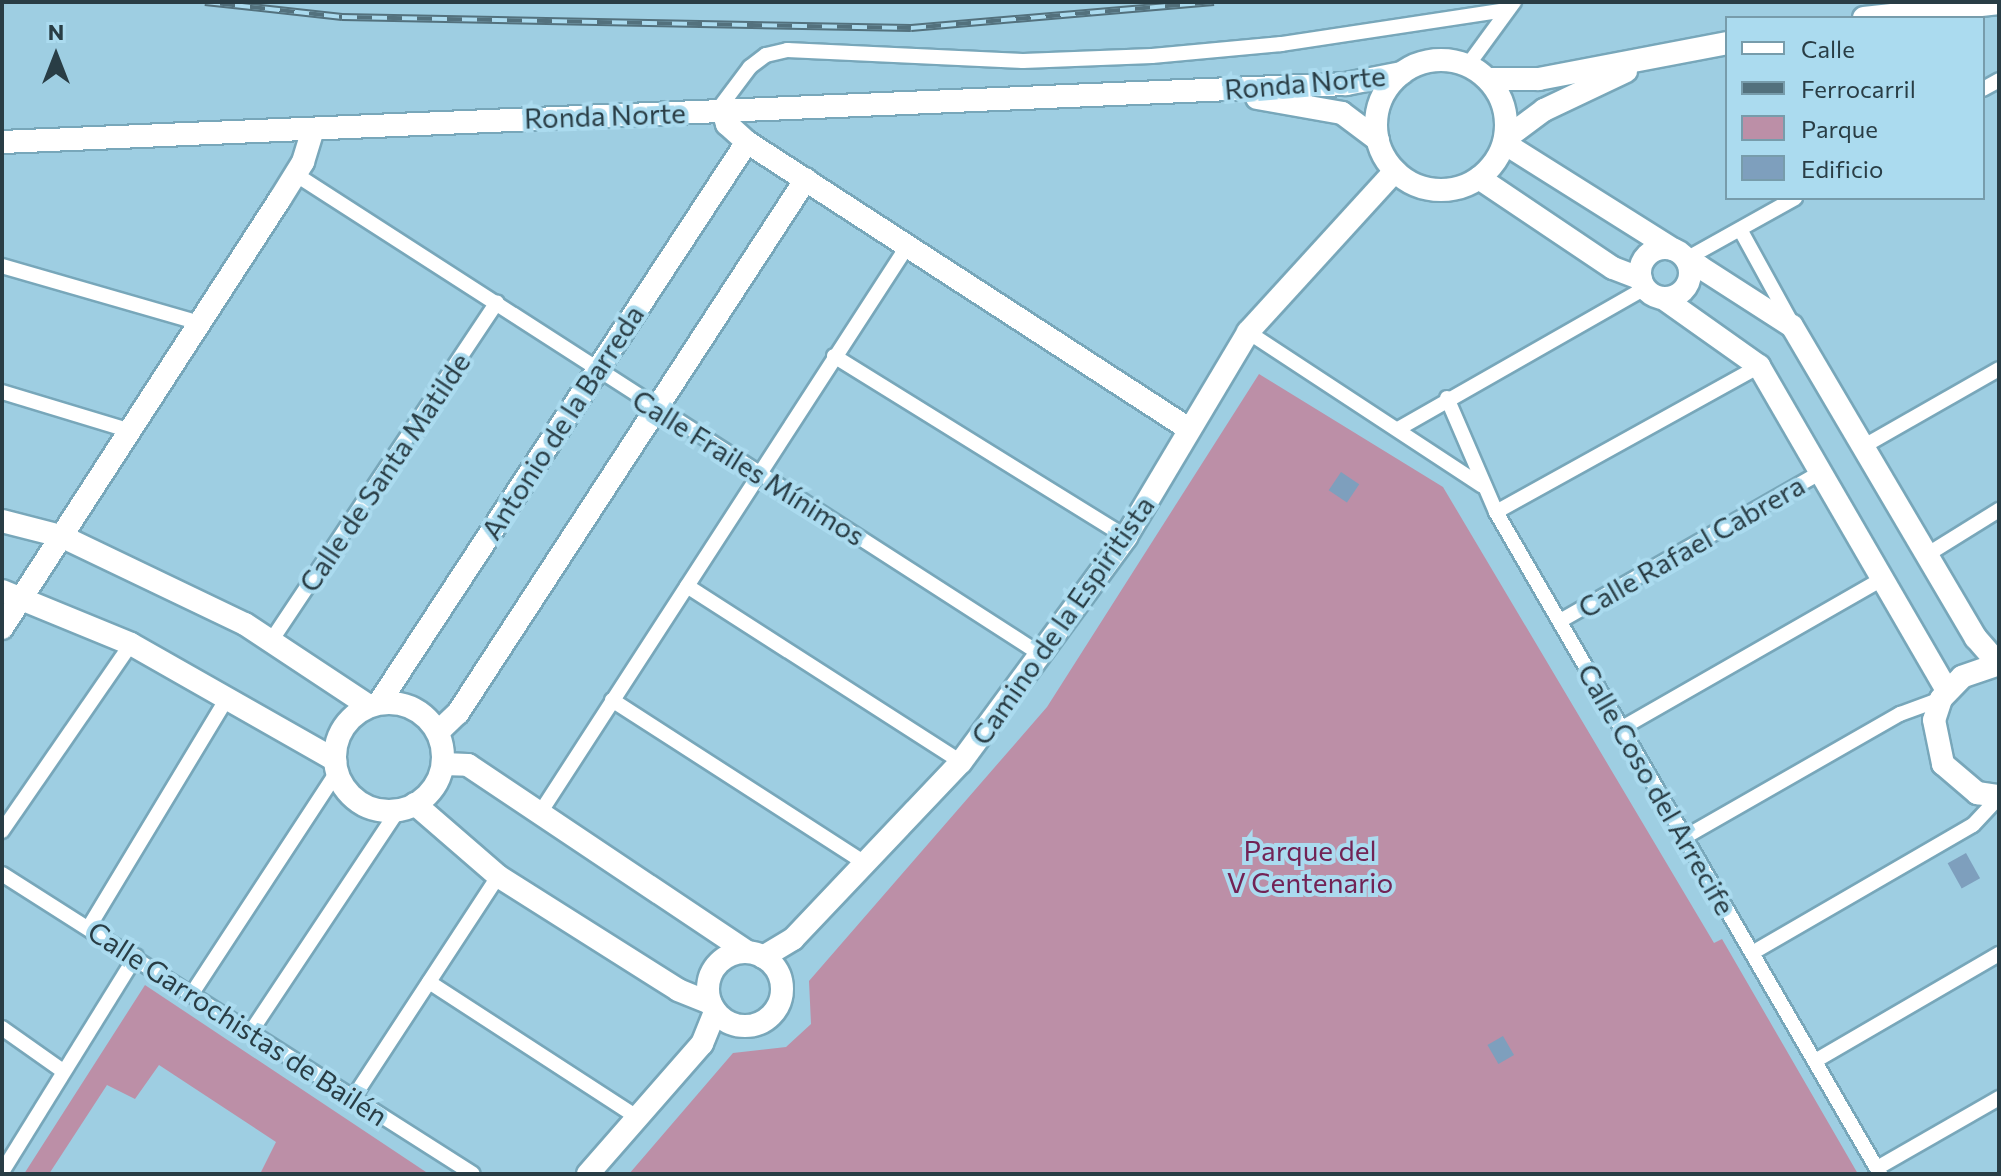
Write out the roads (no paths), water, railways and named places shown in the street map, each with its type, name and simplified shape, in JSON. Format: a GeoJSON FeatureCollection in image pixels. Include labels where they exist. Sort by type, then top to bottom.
{"type":"FeatureCollection","features":[{"type":"Feature","properties":{"kind":"street"},"geometry":{"type":"LineString","coordinates":[[1882,16],[1999,3]]}},
{"type":"Feature","properties":{"kind":"street"},"geometry":{"type":"LineString","coordinates":[[1504,141],[1506,118],[1488,79],[1468,65],[1510,6]]}},
{"type":"Feature","properties":{"kind":"street"},"geometry":{"type":"LineString","coordinates":[[1189,429],[747,142],[727,124],[720,111],[750,67],[766,55],[787,50],[981,60],[1152,56],[1281,44],[1510,6]]}},
{"type":"Feature","properties":{"kind":"street"},"geometry":{"type":"LineString","coordinates":[[1488,79],[1522,81],[1725,43]]}},
{"type":"Feature","properties":{"kind":"street"},"geometry":{"type":"LineString","coordinates":[[1395,171],[1436,189],[1479,178],[1504,141],[1544,110],[1657,58]]}},
{"type":"Feature","properties":{"kind":"street","name":"Ronda Norte"},"geometry":{"type":"LineString","coordinates":[[2,142],[1346,84],[1402,73],[1434,60],[1468,65]]}},
{"type":"Feature","properties":{"kind":"street","name":"Ronda Norte"},"geometry":{"type":"LineString","coordinates":[[1378,140],[1380,103],[1402,73]]}},
{"type":"Feature","properties":{"kind":"street","name":"Ronda Norte"},"geometry":{"type":"LineString","coordinates":[[1208,91],[1342,113],[1378,140],[1395,171]]}},
{"type":"Feature","properties":{"kind":"street"},"geometry":{"type":"LineString","coordinates":[[2,628],[12,594],[61,536],[200,323],[295,174],[313,130]]}},
{"type":"Feature","properties":{"kind":"street"},"geometry":{"type":"LineString","coordinates":[[1504,141],[1792,326]]}},
{"type":"Feature","properties":{"kind":"street","name":"Antonio de la Barreda"},"geometry":{"type":"LineString","coordinates":[[374,705],[747,142]]}},
{"type":"Feature","properties":{"kind":"street","name":"Camino de la Espiritista"},"geometry":{"type":"LineString","coordinates":[[762,960],[793,939],[961,762],[1126,537],[1248,332],[1395,171]]}},
{"type":"Feature","properties":{"kind":"street","name":"Calle Frailes Mínimos"},"geometry":{"type":"LineString","coordinates":[[295,174],[497,302],[654,409],[1042,655]]}},
{"type":"Feature","properties":{"kind":"street"},"geometry":{"type":"LineString","coordinates":[[1479,178],[1613,268],[1650,288],[1759,366],[1884,578],[1944,695],[1934,720],[1943,764],[1977,793],[1999,797]]}},
{"type":"Feature","properties":{"kind":"street"},"geometry":{"type":"LineString","coordinates":[[438,732],[458,713],[806,179]]}},
{"type":"Feature","properties":{"kind":"street"},"geometry":{"type":"LineString","coordinates":[[1650,288],[1642,264],[1651,253],[1682,258],[1741,231],[1792,200]]}},
{"type":"Feature","properties":{"kind":"street"},"geometry":{"type":"LineString","coordinates":[[1741,231],[1792,326],[1976,638],[1999,664]]}},
{"type":"Feature","properties":{"kind":"street"},"geometry":{"type":"LineString","coordinates":[[540,813],[908,245]]}},
{"type":"Feature","properties":{"kind":"street"},"geometry":{"type":"LineString","coordinates":[[1398,429],[1447,398],[1650,288],[1685,288],[1682,258]]}},
{"type":"Feature","properties":{"kind":"street"},"geometry":{"type":"LineString","coordinates":[[2,266],[200,323]]}},
{"type":"Feature","properties":{"kind":"street","name":"Calle de Santa Matilde"},"geometry":{"type":"LineString","coordinates":[[271,641],[497,302]]}},
{"type":"Feature","properties":{"kind":"street"},"geometry":{"type":"LineString","coordinates":[[1248,332],[1482,487]]}},
{"type":"Feature","properties":{"kind":"street"},"geometry":{"type":"LineString","coordinates":[[834,356],[1126,537]]}},
{"type":"Feature","properties":{"kind":"street"},"geometry":{"type":"LineString","coordinates":[[1496,512],[1759,366]]}},
{"type":"Feature","properties":{"kind":"street"},"geometry":{"type":"LineString","coordinates":[[1864,446],[1999,369]]}},
{"type":"Feature","properties":{"kind":"street"},"geometry":{"type":"LineString","coordinates":[[2,392],[128,430]]}},
{"type":"Feature","properties":{"kind":"street","name":"Calle Coso del Arrecife"},"geometry":{"type":"LineString","coordinates":[[1447,398],[1482,487],[1878,1171]]}},
{"type":"Feature","properties":{"kind":"street","name":"Calle Rafael Cabrera"},"geometry":{"type":"LineString","coordinates":[[1560,621],[1823,471]]}},
{"type":"Feature","properties":{"kind":"street"},"geometry":{"type":"LineString","coordinates":[[1928,554],[1999,510]]}},
{"type":"Feature","properties":{"kind":"street"},"geometry":{"type":"LineString","coordinates":[[2,521],[61,536],[271,641],[374,705],[413,708],[438,732],[443,764],[434,787],[406,807],[252,1030]]}},
{"type":"Feature","properties":{"kind":"street"},"geometry":{"type":"LineString","coordinates":[[1622,728],[1884,578]]}},
{"type":"Feature","properties":{"kind":"street"},"geometry":{"type":"LineString","coordinates":[[687,586],[961,762]]}},
{"type":"Feature","properties":{"kind":"street"},"geometry":{"type":"LineString","coordinates":[[12,594],[131,644],[227,698],[336,766],[343,786],[367,806],[406,807],[498,876],[678,990],[742,1026]]}},
{"type":"Feature","properties":{"kind":"street"},"geometry":{"type":"LineString","coordinates":[[2,831],[131,644]]}},
{"type":"Feature","properties":{"kind":"street"},"geometry":{"type":"LineString","coordinates":[[1685,837],[1900,714],[1944,695],[1980,667],[1999,664]]}},
{"type":"Feature","properties":{"kind":"street"},"geometry":{"type":"LineString","coordinates":[[89,927],[227,698]]}},
{"type":"Feature","properties":{"kind":"street"},"geometry":{"type":"LineString","coordinates":[[612,700],[865,863]]}},
{"type":"Feature","properties":{"kind":"street"},"geometry":{"type":"LineString","coordinates":[[191,995],[336,766],[343,728],[374,705]]}},
{"type":"Feature","properties":{"kind":"street"},"geometry":{"type":"LineString","coordinates":[[443,764],[468,765],[762,960],[782,990],[775,1011],[766,1020],[742,1026],[702,1044],[588,1174]]}},
{"type":"Feature","properties":{"kind":"street"},"geometry":{"type":"LineString","coordinates":[[1752,953],[1973,825],[1999,797]]}},
{"type":"Feature","properties":{"kind":"street","name":"Calle Garrochistas de Bailén"},"geometry":{"type":"LineString","coordinates":[[2,874],[136,956],[191,995],[252,1030],[473,1174]]}},
{"type":"Feature","properties":{"kind":"street"},"geometry":{"type":"LineString","coordinates":[[353,1098],[498,876]]}},
{"type":"Feature","properties":{"kind":"street"},"geometry":{"type":"LineString","coordinates":[[1815,1061],[1999,954]]}},
{"type":"Feature","properties":{"kind":"street"},"geometry":{"type":"LineString","coordinates":[[2,1172],[136,956]]}},
{"type":"Feature","properties":{"kind":"street"},"geometry":{"type":"LineString","coordinates":[[702,1044],[713,1007],[710,976],[717,965],[762,960]]}},
{"type":"Feature","properties":{"kind":"street"},"geometry":{"type":"LineString","coordinates":[[429,982],[637,1117]]}},
{"type":"Feature","properties":{"kind":"street"},"geometry":{"type":"LineString","coordinates":[[2,1028],[63,1071]]}},
{"type":"Feature","properties":{"kind":"street"},"geometry":{"type":"LineString","coordinates":[[1878,1171],[1999,1098]]}},
{"type":"Feature","properties":{"kind":"railway"},"geometry":{"type":"LineString","coordinates":[[205,2],[342,17],[911,28],[1214,2]]}},
{"type":"Feature","properties":{"kind":"park label","name":"Parque del V Centenario"},"geometry":{"type":"Point","coordinates":[1310,866]}}]}
